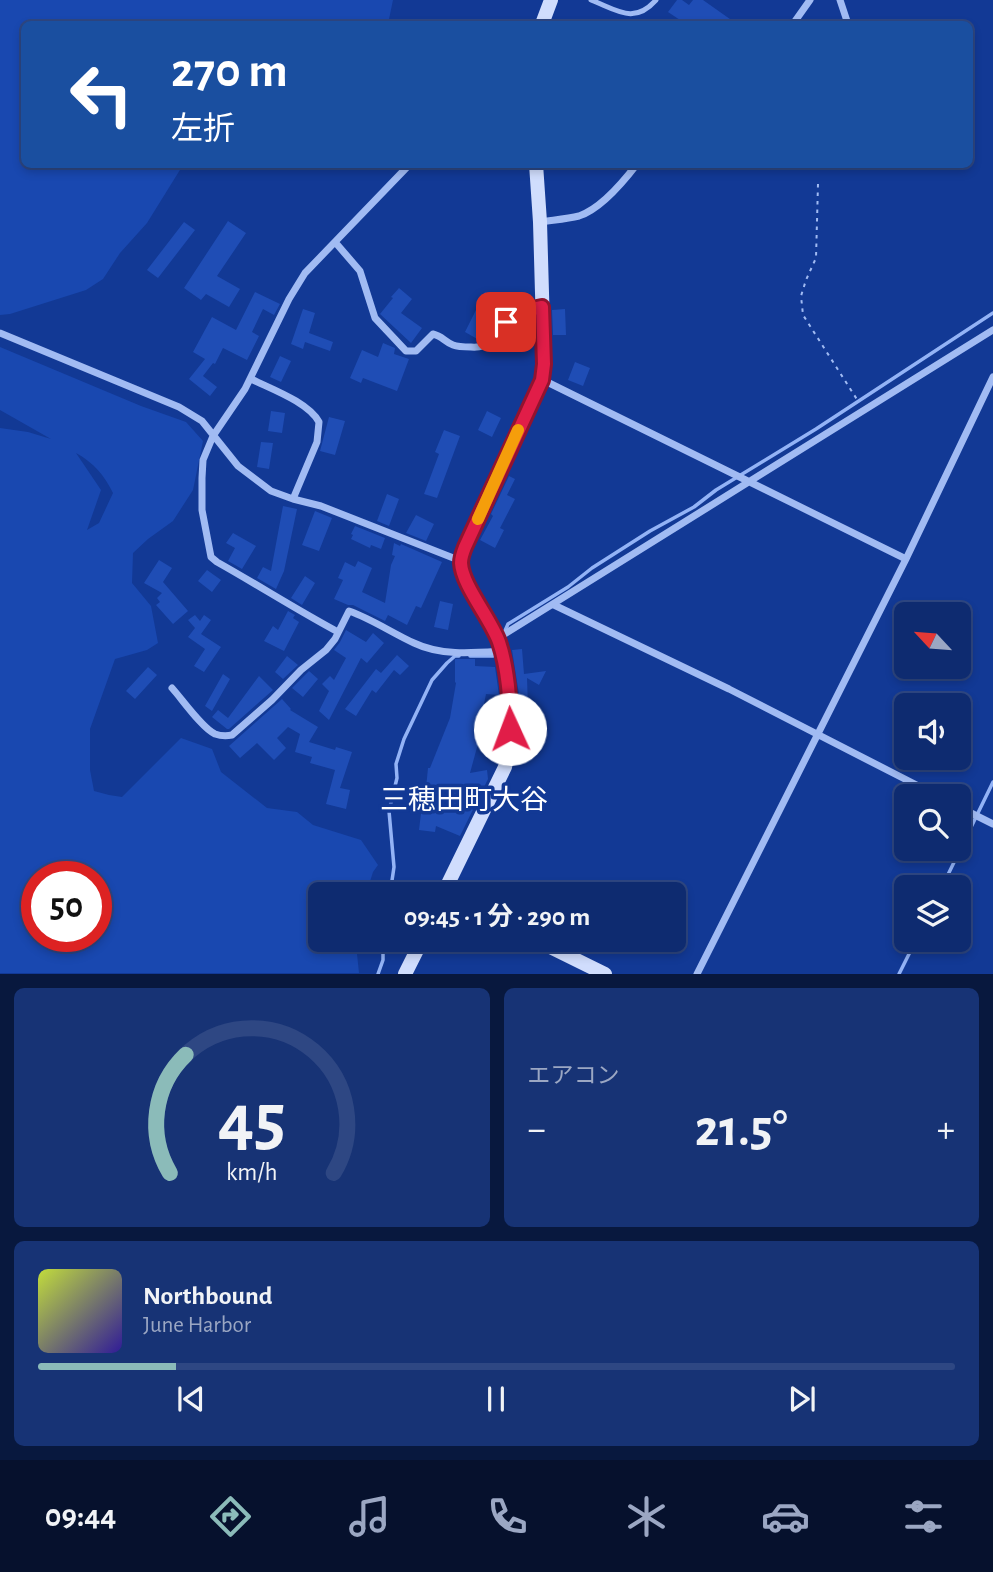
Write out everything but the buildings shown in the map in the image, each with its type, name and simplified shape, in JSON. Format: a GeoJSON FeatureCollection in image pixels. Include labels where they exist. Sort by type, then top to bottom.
{"type":"FeatureCollection","features":[{"type":"Feature","properties":{"kind":"main road"},"geometry":{"type":"LineString","coordinates":[[543,21],[551,0]]}},
{"type":"Feature","properties":{"kind":"main road"},"geometry":{"type":"LineString","coordinates":[[449,882],[505,767],[509,749],[511,708],[500,645],[465,577],[461,561],[542,380],[544,364],[536,168]]}},
{"type":"Feature","properties":{"kind":"main road"},"geometry":{"type":"LineString","coordinates":[[405,974],[416,952]]}},
{"type":"Feature","properties":{"kind":"main road"},"geometry":{"type":"LineString","coordinates":[[560,952],[605,974]]}},
{"type":"Feature","properties":{"kind":"street"},"geometry":{"type":"LineString","coordinates":[[795,21],[810,0]]}},
{"type":"Feature","properties":{"kind":"street"},"geometry":{"type":"LineString","coordinates":[[840,0],[847,21]]}},
{"type":"Feature","properties":{"kind":"street"},"geometry":{"type":"LineString","coordinates":[[338,632],[211,557],[202,510],[203,460],[213,436],[251,379],[289,299],[305,273],[406,168]]}},
{"type":"Feature","properties":{"kind":"street"},"geometry":{"type":"LineString","coordinates":[[540,222],[586,213],[620,185],[634,168]]}},
{"type":"Feature","properties":{"kind":"street"},"geometry":{"type":"LineString","coordinates":[[335,242],[360,271],[375,318],[406,351],[416,351],[433,334],[443,337],[455,346],[486,346],[494,340],[513,313],[542,307]]}},
{"type":"Feature","properties":{"kind":"street"},"geometry":{"type":"LineString","coordinates":[[172,688],[207,728],[215,734],[225,736],[232,735],[272,701],[301,670],[326,650],[335,639],[349,611],[417,645],[436,650],[466,654],[500,645],[554,605],[748,481],[793,456],[993,330]]}},
{"type":"Feature","properties":{"kind":"street"},"geometry":{"type":"LineString","coordinates":[[0,333],[179,407],[202,421],[238,466],[271,491],[321,506],[461,561]]}},
{"type":"Feature","properties":{"kind":"street"},"geometry":{"type":"LineString","coordinates":[[696,974],[906,559],[993,377]]}},
{"type":"Feature","properties":{"kind":"street"},"geometry":{"type":"LineString","coordinates":[[251,379],[302,405],[311,411],[318,422],[317,442],[293,499]]}},
{"type":"Feature","properties":{"kind":"street"},"geometry":{"type":"LineString","coordinates":[[542,380],[906,559]]}},
{"type":"Feature","properties":{"kind":"street"},"geometry":{"type":"LineString","coordinates":[[554,605],[915,784]]}},
{"type":"Feature","properties":{"kind":"street"},"geometry":{"type":"LineString","coordinates":[[971,813],[993,824]]}},
{"type":"Feature","properties":{"kind":"lane"},"geometry":{"type":"LineString","coordinates":[[591,0],[630,14],[648,9],[656,0]]}},
{"type":"Feature","properties":{"kind":"path"},"geometry":{"type":"LineString","coordinates":[[818,184],[817,258],[801,296],[803,315],[864,411]]}},
{"type":"Feature","properties":{"kind":"shaded area"},"geometry":{"type":"Polygon","coordinates":[[[0,0],[393,0],[389,21],[21,21],[21,168],[181,168],[147,223],[120,253],[103,279],[86,290],[0,315],[0,0]]]}},
{"type":"Feature","properties":{"kind":"shaded area"},"geometry":{"type":"Polygon","coordinates":[[[0,347],[186,422],[203,441],[193,490],[173,521],[133,553],[132,583],[151,606],[158,643],[147,650],[115,659],[90,729],[90,770],[94,791],[122,797],[181,738],[212,749],[221,772],[267,808],[297,812],[313,825],[361,840],[378,865],[370,882],[308,882],[308,952],[357,952],[359,973],[0,973],[0,428],[51,439],[0,410],[0,347]],[[76,453],[101,490],[87,530],[99,523],[113,493],[98,470],[76,453]]]}},
{"type":"Feature","properties":{"kind":"waterway"},"geometry":{"type":"LineString","coordinates":[[504,633],[508,624],[568,587],[592,568],[694,507],[716,490],[816,429],[993,313]]}},
{"type":"Feature","properties":{"kind":"waterway"},"geometry":{"type":"LineString","coordinates":[[470,656],[493,656],[495,652]]}},
{"type":"Feature","properties":{"kind":"waterway"},"geometry":{"type":"LineString","coordinates":[[392,882],[394,867],[389,811],[397,778],[396,764],[404,739],[432,680],[447,663],[459,656]]}},
{"type":"Feature","properties":{"kind":"waterway"},"geometry":{"type":"LineString","coordinates":[[948,875],[993,782]]}},
{"type":"Feature","properties":{"kind":"waterway"},"geometry":{"type":"LineString","coordinates":[[378,974],[383,952]]}},
{"type":"Feature","properties":{"kind":"waterway"},"geometry":{"type":"LineString","coordinates":[[899,974],[910,952]]}},
{"type":"Feature","properties":{"kind":"slow traffic"},"geometry":{"type":"LineString","coordinates":[[478,519],[518,430]]}},
{"type":"Feature","properties":{"kind":"district","name":"三穂田町大谷"},"geometry":{"type":"Point","coordinates":[464,801]}},
{"type":"Feature","properties":{"kind":"route"},"geometry":{"type":"LineString","coordinates":[[506,322],[513,313],[542,307],[542,380],[461,561],[465,577],[502,651],[511,708],[510,729]]}}]}
